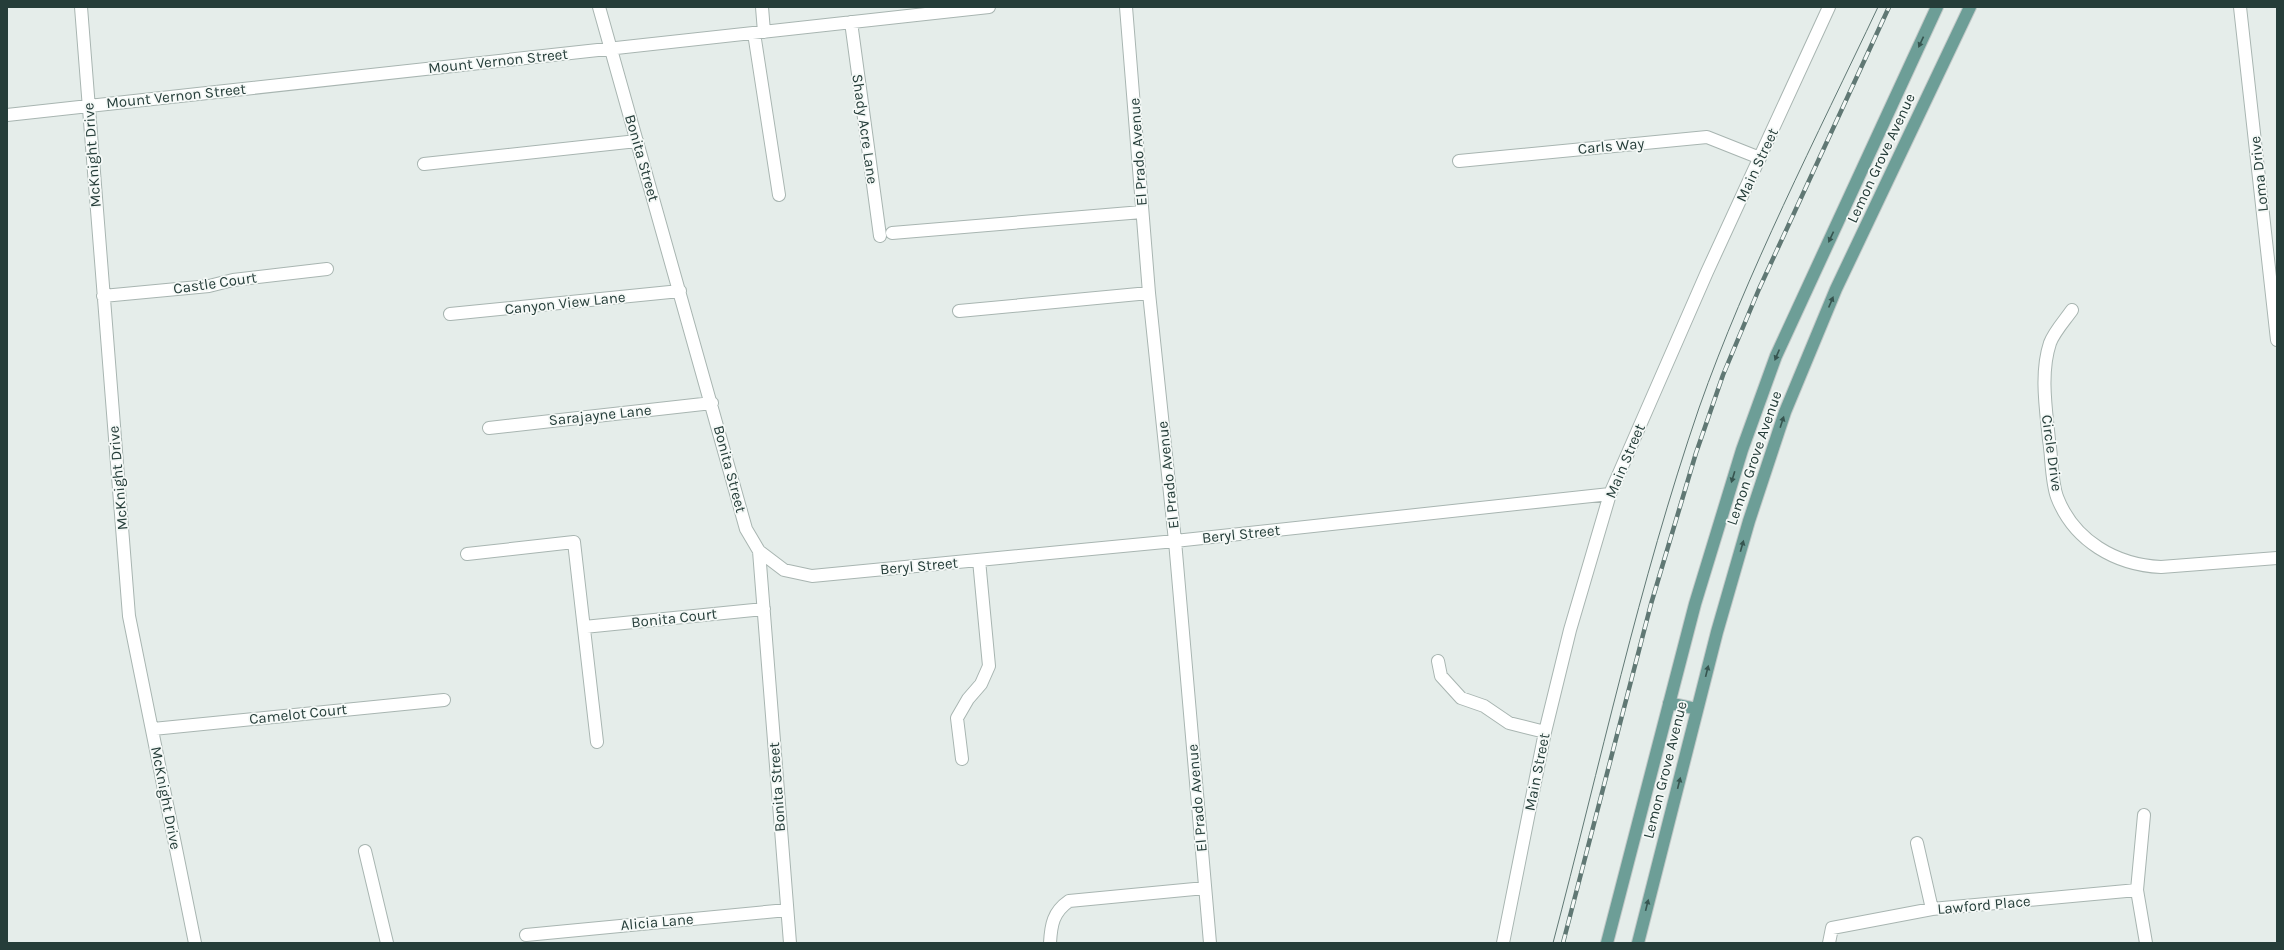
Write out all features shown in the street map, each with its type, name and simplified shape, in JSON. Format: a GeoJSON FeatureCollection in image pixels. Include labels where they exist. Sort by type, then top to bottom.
{"type":"FeatureCollection","features":[{"type":"Feature","properties":{"kind":"main road","name":"Lemon Grove Avenue"},"geometry":{"type":"LineString","coordinates":[[1607,943],[1669,703],[1714,537],[1742,450],[1776,356],[1937,7]]}},
{"type":"Feature","properties":{"kind":"main road","name":"Lemon Grove Avenue"},"geometry":{"type":"LineString","coordinates":[[1638,943],[1698,709],[1749,521],[1785,412],[1836,289],[1970,7]]}},
{"type":"Feature","properties":{"kind":"main road"},"geometry":{"type":"LineString","coordinates":[[1669,703],[1698,709]]}},
{"type":"Feature","properties":{"kind":"street","name":"McKnight Drive"},"geometry":{"type":"LineString","coordinates":[[81,7],[129,616],[195,943]]}},
{"type":"Feature","properties":{"kind":"street","name":"Bonita Street"},"geometry":{"type":"LineString","coordinates":[[599,7],[712,403],[746,529],[759,551],[790,943]]}},
{"type":"Feature","properties":{"kind":"street"},"geometry":{"type":"LineString","coordinates":[[762,7],[759,33],[779,195]]}},
{"type":"Feature","properties":{"kind":"street","name":"Mount Vernon Street"},"geometry":{"type":"LineString","coordinates":[[7,115],[989,7]]}},
{"type":"Feature","properties":{"kind":"street","name":"El Prado Avenue"},"geometry":{"type":"LineString","coordinates":[[1126,7],[1149,293],[1175,541],[1210,943]]}},
{"type":"Feature","properties":{"kind":"street","name":"Main Street"},"geometry":{"type":"LineString","coordinates":[[1503,943],[1545,732],[1570,630],[1610,494],[1707,272],[1829,7]]}},
{"type":"Feature","properties":{"kind":"street","name":"Loma Drive"},"geometry":{"type":"LineString","coordinates":[[2240,7],[2277,340]]}},
{"type":"Feature","properties":{"kind":"street","name":"Shady Acre Lane"},"geometry":{"type":"LineString","coordinates":[[850,22],[880,236]]}},
{"type":"Feature","properties":{"kind":"street","name":"Carls Way"},"geometry":{"type":"LineString","coordinates":[[1458,161],[1707,138],[1760,158]]}},
{"type":"Feature","properties":{"kind":"street"},"geometry":{"type":"LineString","coordinates":[[424,164],[637,141]]}},
{"type":"Feature","properties":{"kind":"street"},"geometry":{"type":"LineString","coordinates":[[892,233],[1142,212]]}},
{"type":"Feature","properties":{"kind":"street","name":"Castle Court"},"geometry":{"type":"LineString","coordinates":[[103,296],[209,286],[233,280],[327,269]]}},
{"type":"Feature","properties":{"kind":"street","name":"Canyon View Lane"},"geometry":{"type":"LineString","coordinates":[[450,314],[680,291]]}},
{"type":"Feature","properties":{"kind":"street"},"geometry":{"type":"LineString","coordinates":[[959,311],[1149,293]]}},
{"type":"Feature","properties":{"kind":"street","name":"Circle Drive"},"geometry":{"type":"LineString","coordinates":[[2072,310],[2050,343],[2043,388],[2056,495],[2070,521],[2085,538],[2103,551],[2131,563],[2146,566],[2161,567],[2277,558]]}},
{"type":"Feature","properties":{"kind":"street","name":"Sarajayne Lane"},"geometry":{"type":"LineString","coordinates":[[489,428],[712,403]]}},
{"type":"Feature","properties":{"kind":"street","name":"Beryl Street"},"geometry":{"type":"LineString","coordinates":[[759,551],[784,570],[812,576],[1175,541],[1610,494]]}},
{"type":"Feature","properties":{"kind":"street"},"geometry":{"type":"LineString","coordinates":[[467,554],[574,542],[597,742]]}},
{"type":"Feature","properties":{"kind":"street"},"geometry":{"type":"LineString","coordinates":[[962,759],[957,718],[968,699],[981,684],[988,666],[979,560]]}},
{"type":"Feature","properties":{"kind":"street","name":"Bonita Court"},"geometry":{"type":"LineString","coordinates":[[584,627],[764,609]]}},
{"type":"Feature","properties":{"kind":"street"},"geometry":{"type":"LineString","coordinates":[[1438,661],[1441,676],[1461,698],[1484,706],[1509,723],[1545,732]]}},
{"type":"Feature","properties":{"kind":"street","name":"Camelot Court"},"geometry":{"type":"LineString","coordinates":[[153,729],[444,700]]}},
{"type":"Feature","properties":{"kind":"street"},"geometry":{"type":"LineString","coordinates":[[2144,815],[2137,890],[2146,943]]}},
{"type":"Feature","properties":{"kind":"street"},"geometry":{"type":"LineString","coordinates":[[1917,843],[1932,909]]}},
{"type":"Feature","properties":{"kind":"street"},"geometry":{"type":"LineString","coordinates":[[365,851],[387,943]]}},
{"type":"Feature","properties":{"kind":"street"},"geometry":{"type":"LineString","coordinates":[[1050,943],[1051,924],[1059,908],[1069,901],[1205,888]]}},
{"type":"Feature","properties":{"kind":"street","name":"Lawford Place"},"geometry":{"type":"LineString","coordinates":[[1829,943],[1832,928],[1932,909],[2137,890]]}},
{"type":"Feature","properties":{"kind":"street","name":"Alicia Lane"},"geometry":{"type":"LineString","coordinates":[[526,935],[787,910]]}},
{"type":"Feature","properties":{"kind":"tram line"},"geometry":{"type":"LineString","coordinates":[[1553,943],[1621,674],[1657,540],[1699,408],[1738,306],[1760,256],[1878,7]]}},
{"type":"Feature","properties":{"kind":"railway"},"geometry":{"type":"LineString","coordinates":[[1563,943],[1651,604],[1696,453],[1723,375],[1759,289],[1889,7]]}}]}
